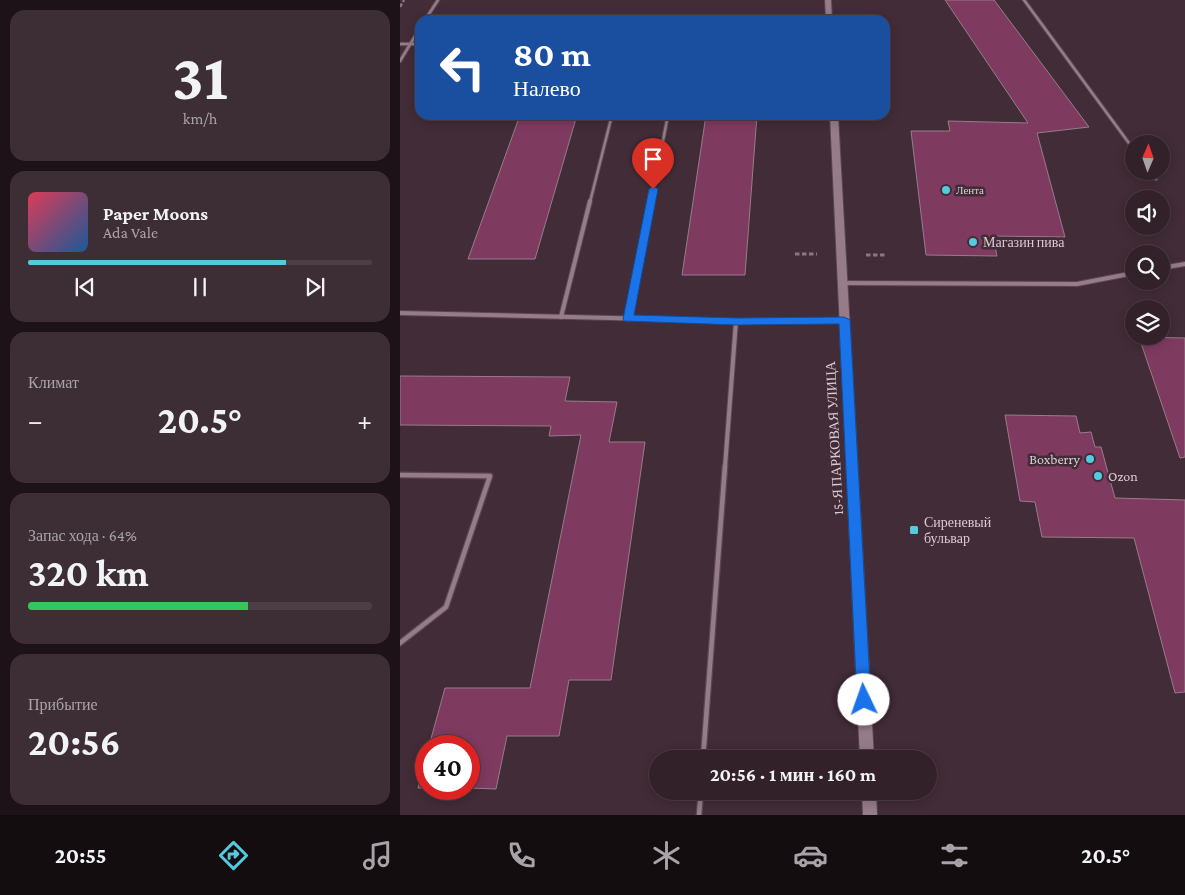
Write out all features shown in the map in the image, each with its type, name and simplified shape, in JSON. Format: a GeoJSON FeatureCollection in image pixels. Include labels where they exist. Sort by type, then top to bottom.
{"type":"FeatureCollection","features":[{"type":"Feature","properties":{"kind":"street"},"geometry":{"type":"LineString","coordinates":[[828,0],[829,15]]}},
{"type":"Feature","properties":{"kind":"street","name":"15-Я ПАРКОВАЯ УЛИЦА"},"geometry":{"type":"LineString","coordinates":[[834,120],[867,750]]}},
{"type":"Feature","properties":{"kind":"street"},"geometry":{"type":"LineString","coordinates":[[869,800],[870,815]]}},
{"type":"Feature","properties":{"kind":"lane"},"geometry":{"type":"LineString","coordinates":[[428,15],[438,0]]}},
{"type":"Feature","properties":{"kind":"lane"},"geometry":{"type":"LineString","coordinates":[[1024,0],[1125,138]]}},
{"type":"Feature","properties":{"kind":"lane"},"geometry":{"type":"LineString","coordinates":[[400,61],[415,36]]}},
{"type":"Feature","properties":{"kind":"lane"},"geometry":{"type":"LineString","coordinates":[[400,42],[415,44]]}},
{"type":"Feature","properties":{"kind":"lane"},"geometry":{"type":"LineString","coordinates":[[561,317],[611,120]]}},
{"type":"Feature","properties":{"kind":"lane"},"geometry":{"type":"LineString","coordinates":[[628,319],[667,120]]}},
{"type":"Feature","properties":{"kind":"lane"},"geometry":{"type":"LineString","coordinates":[[1170,266],[1185,264]]}},
{"type":"Feature","properties":{"kind":"lane"},"geometry":{"type":"LineString","coordinates":[[842,284],[1077,284],[1125,275]]}},
{"type":"Feature","properties":{"kind":"lane"},"geometry":{"type":"LineString","coordinates":[[400,313],[736,321],[844,320]]}},
{"type":"Feature","properties":{"kind":"lane"},"geometry":{"type":"LineString","coordinates":[[704,750],[736,321]]}},
{"type":"Feature","properties":{"kind":"lane"},"geometry":{"type":"LineString","coordinates":[[400,475],[490,476],[446,607],[400,643]]}},
{"type":"Feature","properties":{"kind":"lane"},"geometry":{"type":"LineString","coordinates":[[699,815],[700,800]]}},
{"type":"Feature","properties":{"kind":"path"},"geometry":{"type":"LineString","coordinates":[[400,7],[404,0]]}},
{"type":"Feature","properties":{"kind":"building"},"geometry":{"type":"Polygon","coordinates":[[[945,0],[994,0],[1089,127],[1037,133],[1065,237],[993,236],[997,256],[926,255],[911,131],[950,131],[948,121],[1028,123],[945,0]]]}},
{"type":"Feature","properties":{"kind":"building"},"geometry":{"type":"Polygon","coordinates":[[[518,120],[576,120],[535,259],[468,259],[518,120]]]}},
{"type":"Feature","properties":{"kind":"building"},"geometry":{"type":"Polygon","coordinates":[[[705,120],[757,120],[745,275],[682,275],[705,120]]]}},
{"type":"Feature","properties":{"kind":"building"},"geometry":{"type":"Polygon","coordinates":[[[1170,338],[1185,338],[1185,457],[1180,458],[1142,345],[1170,345],[1170,338]]]}},
{"type":"Feature","properties":{"kind":"building"},"geometry":{"type":"Polygon","coordinates":[[[400,376],[570,377],[565,401],[617,402],[609,442],[645,442],[611,680],[569,680],[559,736],[507,736],[496,789],[480,788],[480,735],[432,735],[445,688],[530,688],[581,435],[549,436],[551,426],[400,425],[400,376]]]}},
{"type":"Feature","properties":{"kind":"building"},"geometry":{"type":"Polygon","coordinates":[[[1005,415],[1076,416],[1080,433],[1091,432],[1095,447],[1101,447],[1115,498],[1185,500],[1185,692],[1175,693],[1134,538],[1042,537],[1035,502],[1020,501],[1005,415]]]}},
{"type":"Feature","properties":{"kind":"place","name":"Лента"},"geometry":{"type":"Point","coordinates":[946,190]}},
{"type":"Feature","properties":{"kind":"place","name":"Магазин пива"},"geometry":{"type":"Point","coordinates":[973,242]}},
{"type":"Feature","properties":{"kind":"place","name":"Boxberry"},"geometry":{"type":"Point","coordinates":[1090,459]}},
{"type":"Feature","properties":{"kind":"place","name":"Ozon"},"geometry":{"type":"Point","coordinates":[1098,476]}},
{"type":"Feature","properties":{"kind":"place","name":"Сиреневый бульвар"},"geometry":{"type":"Point","coordinates":[914,530]}},
{"type":"Feature","properties":{"kind":"route"},"geometry":{"type":"LineString","coordinates":[[653,189],[628,319],[844,320],[864,700]]}}]}
